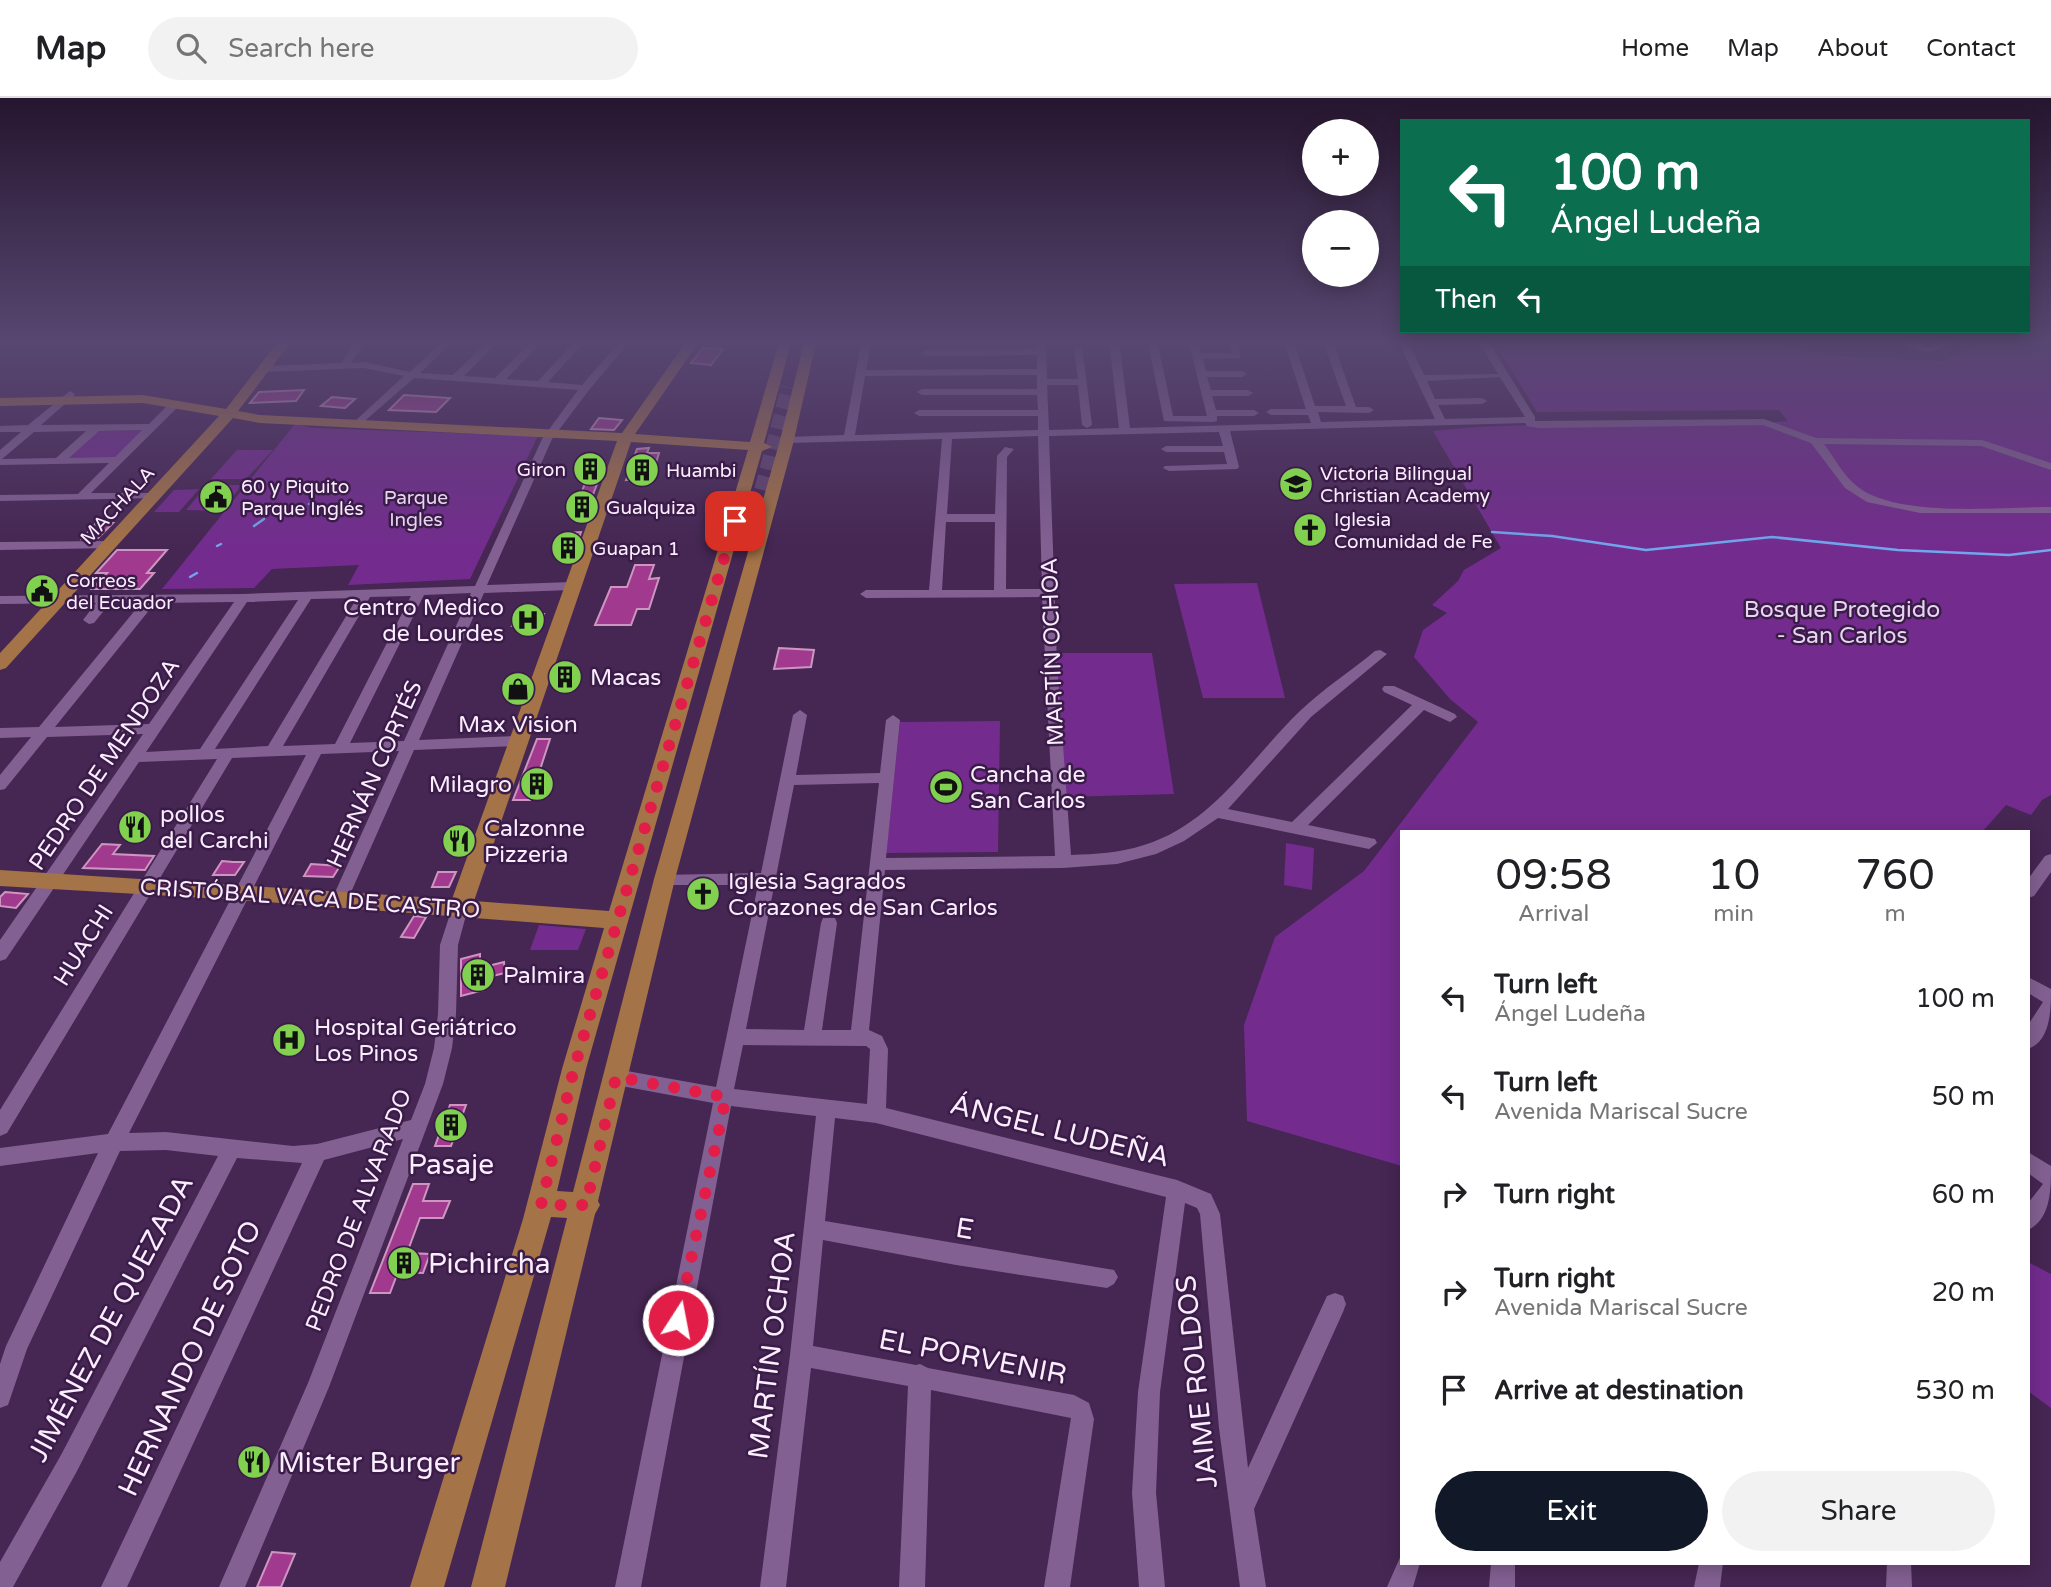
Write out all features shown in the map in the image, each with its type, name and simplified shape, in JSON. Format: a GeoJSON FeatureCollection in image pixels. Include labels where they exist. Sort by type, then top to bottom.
{"type":"FeatureCollection","features":[{"type":"Feature","properties":{"kind":"main road"},"geometry":{"type":"LineString","coordinates":[[220,408],[232,410]]}},
{"type":"Feature","properties":{"kind":"main road"},"geometry":{"type":"LineString","coordinates":[[225,408],[260,419],[362,420],[554,429],[755,445],[787,440]]}},
{"type":"Feature","properties":{"kind":"main road","name":"PEDRO DE ALVARADO"},"geometry":{"type":"LineString","coordinates":[[460,908],[626,435],[645,408]]}},
{"type":"Feature","properties":{"kind":"main road"},"geometry":{"type":"LineString","coordinates":[[488,1587],[666,879],[794,408]]}},
{"type":"Feature","properties":{"kind":"main road","name":"MACHALA"},"geometry":{"type":"LineString","coordinates":[[0,664],[8,648],[61,599],[232,410]]}},
{"type":"Feature","properties":{"kind":"main road"},"geometry":{"type":"LineString","coordinates":[[768,411],[771,425],[783,425],[792,418]]}},
{"type":"Feature","properties":{"kind":"main road"},"geometry":{"type":"LineString","coordinates":[[427,1587],[541,1205],[574,1069],[683,702],[755,445],[768,411]]}},
{"type":"Feature","properties":{"kind":"main road"},"geometry":{"type":"LineString","coordinates":[[750,469],[758,462],[772,461],[777,466],[777,475]]}},
{"type":"Feature","properties":{"kind":"main road"},"geometry":{"type":"LineString","coordinates":[[683,702],[710,644],[752,510],[713,679],[715,699]]}},
{"type":"Feature","properties":{"kind":"main road","name":"CRISTÓBAL VACA DE CASTRO"},"geometry":{"type":"LineString","coordinates":[[0,878],[241,892],[619,920]]}},
{"type":"Feature","properties":{"kind":"main road"},"geometry":{"type":"LineString","coordinates":[[541,1205],[586,1205]]}},
{"type":"Feature","properties":{"kind":"street"},"geometry":{"type":"LineString","coordinates":[[0,456],[53,408]]}},
{"type":"Feature","properties":{"kind":"street"},"geometry":{"type":"LineString","coordinates":[[81,497],[170,408]]}},
{"type":"Feature","properties":{"kind":"street"},"geometry":{"type":"LineString","coordinates":[[362,420],[375,408]]}},
{"type":"Feature","properties":{"kind":"street","name":"HERNÁN CORTÉS"},"geometry":{"type":"LineString","coordinates":[[340,899],[554,429],[570,408]]}},
{"type":"Feature","properties":{"kind":"street"},"geometry":{"type":"LineString","coordinates":[[849,439],[855,408]]}},
{"type":"Feature","properties":{"kind":"street"},"geometry":{"type":"LineString","coordinates":[[916,438],[920,408]]}},
{"type":"Feature","properties":{"kind":"street","name":"MARTÍN OCHOA"},"geometry":{"type":"LineString","coordinates":[[1043,408],[1048,593],[1062,862]]}},
{"type":"Feature","properties":{"kind":"street"},"geometry":{"type":"LineString","coordinates":[[1085,408],[1087,425]]}},
{"type":"Feature","properties":{"kind":"street"},"geometry":{"type":"LineString","coordinates":[[1122,408],[1125,431]]}},
{"type":"Feature","properties":{"kind":"street"},"geometry":{"type":"LineString","coordinates":[[1166,408],[1168,419],[1224,429],[1529,420]]}},
{"type":"Feature","properties":{"kind":"street"},"geometry":{"type":"LineString","coordinates":[[787,440],[947,438],[1125,431],[1193,425],[1213,419],[1212,408]]}},
{"type":"Feature","properties":{"kind":"street"},"geometry":{"type":"LineString","coordinates":[[1434,408],[1441,422]]}},
{"type":"Feature","properties":{"kind":"street"},"geometry":{"type":"LineString","coordinates":[[1525,408],[1531,424],[1539,425],[1764,422],[1815,441],[1982,443],[2051,467]]}},
{"type":"Feature","properties":{"kind":"street"},"geometry":{"type":"LineString","coordinates":[[1270,412],[1369,410]]}},
{"type":"Feature","properties":{"kind":"street"},"geometry":{"type":"LineString","coordinates":[[1312,411],[1317,426]]}},
{"type":"Feature","properties":{"kind":"street"},"geometry":{"type":"LineString","coordinates":[[919,414],[1043,413]]}},
{"type":"Feature","properties":{"kind":"street"},"geometry":{"type":"LineString","coordinates":[[1213,413],[1254,413]]}},
{"type":"Feature","properties":{"kind":"street"},"geometry":{"type":"LineString","coordinates":[[0,429],[151,427]]}},
{"type":"Feature","properties":{"kind":"street"},"geometry":{"type":"LineString","coordinates":[[59,461],[96,428]]}},
{"type":"Feature","properties":{"kind":"street"},"geometry":{"type":"LineString","coordinates":[[1169,468],[1233,467],[1224,429]]}},
{"type":"Feature","properties":{"kind":"street"},"geometry":{"type":"LineString","coordinates":[[935,594],[947,438]]}},
{"type":"Feature","properties":{"kind":"street"},"geometry":{"type":"LineString","coordinates":[[1815,441],[1854,491],[1886,505],[1919,510],[2051,510]]}},
{"type":"Feature","properties":{"kind":"street"},"geometry":{"type":"LineString","coordinates":[[1000,594],[999,517],[1002,456],[1009,449]]}},
{"type":"Feature","properties":{"kind":"street"},"geometry":{"type":"LineString","coordinates":[[1166,449],[1229,449]]}},
{"type":"Feature","properties":{"kind":"street"},"geometry":{"type":"LineString","coordinates":[[0,462],[117,460]]}},
{"type":"Feature","properties":{"kind":"street"},"geometry":{"type":"LineString","coordinates":[[0,498],[154,496]]}},
{"type":"Feature","properties":{"kind":"street"},"geometry":{"type":"LineString","coordinates":[[942,519],[999,517]]}},
{"type":"Feature","properties":{"kind":"street"},"geometry":{"type":"LineString","coordinates":[[0,546],[108,545]]}},
{"type":"Feature","properties":{"kind":"street"},"geometry":{"type":"LineString","coordinates":[[0,600],[243,598],[572,586]]}},
{"type":"Feature","properties":{"kind":"street"},"geometry":{"type":"LineString","coordinates":[[340,748],[420,591]]}},
{"type":"Feature","properties":{"kind":"street"},"geometry":{"type":"LineString","coordinates":[[273,751],[366,593]]}},
{"type":"Feature","properties":{"kind":"street"},"geometry":{"type":"LineString","coordinates":[[866,594],[1048,593]]}},
{"type":"Feature","properties":{"kind":"street"},"geometry":{"type":"LineString","coordinates":[[204,754],[307,595]]}},
{"type":"Feature","properties":{"kind":"street"},"geometry":{"type":"LineString","coordinates":[[0,785],[152,598]]}},
{"type":"Feature","properties":{"kind":"street","name":"PEDRO DE MENDOZA"},"geometry":{"type":"LineString","coordinates":[[0,954],[243,598]]}},
{"type":"Feature","properties":{"kind":"street"},"geometry":{"type":"LineString","coordinates":[[89,620],[106,599]]}},
{"type":"Feature","properties":{"kind":"street"},"geometry":{"type":"LineString","coordinates":[[876,864],[1062,862],[1117,858],[1150,850],[1216,813],[1306,714],[1380,654]]}},
{"type":"Feature","properties":{"kind":"street"},"geometry":{"type":"LineString","coordinates":[[1389,689],[1450,717]]}},
{"type":"Feature","properties":{"kind":"street"},"geometry":{"type":"LineString","coordinates":[[1295,828],[1422,704]]}},
{"type":"Feature","properties":{"kind":"street"},"geometry":{"type":"LineString","coordinates":[[628,1587],[668,1370],[726,1097],[800,715]]}},
{"type":"Feature","properties":{"kind":"street"},"geometry":{"type":"LineString","coordinates":[[859,1037],[893,720]]}},
{"type":"Feature","properties":{"kind":"street"},"geometry":{"type":"LineString","coordinates":[[0,733],[156,729]]}},
{"type":"Feature","properties":{"kind":"street"},"geometry":{"type":"LineString","coordinates":[[137,757],[517,741]]}},
{"type":"Feature","properties":{"kind":"street"},"geometry":{"type":"LineString","coordinates":[[0,1397],[17,1346],[115,1142],[316,749]]}},
{"type":"Feature","properties":{"kind":"street","name":"HUACHI"},"geometry":{"type":"LineString","coordinates":[[0,1127],[228,753]]}},
{"type":"Feature","properties":{"kind":"street"},"geometry":{"type":"LineString","coordinates":[[787,780],[886,778]]}},
{"type":"Feature","properties":{"kind":"street"},"geometry":{"type":"LineString","coordinates":[[1216,813],[1369,843]]}},
{"type":"Feature","properties":{"kind":"street"},"geometry":{"type":"LineString","coordinates":[[2030,889],[2051,860]]}},
{"type":"Feature","properties":{"kind":"street"},"geometry":{"type":"LineString","coordinates":[[666,879],[768,879]]}},
{"type":"Feature","properties":{"kind":"street","name":"PEDRO DE ALVARADO"},"geometry":{"type":"LineString","coordinates":[[232,1587],[318,1387],[434,1084],[443,1048],[449,945],[460,908]]}},
{"type":"Feature","properties":{"kind":"street"},"geometry":{"type":"LineString","coordinates":[[812,1037],[829,923]]}},
{"type":"Feature","properties":{"kind":"street"},"geometry":{"type":"LineString","coordinates":[[2030,985],[2051,998]]}},
{"type":"Feature","properties":{"kind":"street"},"geometry":{"type":"LineString","coordinates":[[2030,1038],[2051,1005]]}},
{"type":"Feature","properties":{"kind":"street"},"geometry":{"type":"LineString","coordinates":[[737,1037],[859,1037],[876,1042],[879,1049],[876,1114]]}},
{"type":"Feature","properties":{"kind":"street","name":"ÁNGEL LUDEÑA"},"geometry":{"type":"LineString","coordinates":[[616,1077],[726,1097],[876,1114],[1177,1190],[1149,1392],[1144,1493],[1152,1587]]}},
{"type":"Feature","properties":{"kind":"street","name":"MARTÍN OCHOA"},"geometry":{"type":"LineString","coordinates":[[773,1587],[815,1229],[826,1109]]}},
{"type":"Feature","properties":{"kind":"street"},"geometry":{"type":"LineString","coordinates":[[0,1157],[115,1142],[166,1141],[282,1155],[317,1153],[417,1127]]}},
{"type":"Feature","properties":{"kind":"street","name":"JIMÉNEZ DE QUEZADA"},"geometry":{"type":"LineString","coordinates":[[0,1586],[69,1463],[231,1150]]}},
{"type":"Feature","properties":{"kind":"street","name":"HERNANDO DE SOTO"},"geometry":{"type":"LineString","coordinates":[[114,1587],[317,1153]]}},
{"type":"Feature","properties":{"kind":"street"},"geometry":{"type":"LineString","coordinates":[[2030,1162],[2051,1178]]}},
{"type":"Feature","properties":{"kind":"street","name":"JAIME ROLDOS"},"geometry":{"type":"LineString","coordinates":[[1177,1190],[1204,1201],[1210,1214],[1241,1511],[1253,1587]]}},
{"type":"Feature","properties":{"kind":"street"},"geometry":{"type":"LineString","coordinates":[[2030,1217],[2051,1190]]}},
{"type":"Feature","properties":{"kind":"street","name":"E"},"geometry":{"type":"LineString","coordinates":[[815,1229],[956,1255],[1107,1277]]}},
{"type":"Feature","properties":{"kind":"street"},"geometry":{"type":"LineString","coordinates":[[1241,1511],[1335,1304]]}},
{"type":"Feature","properties":{"kind":"street","name":"EL PORVENIR"},"geometry":{"type":"LineString","coordinates":[[801,1355],[920,1375],[1074,1406],[1081,1411],[1083,1419],[1057,1587]]}},
{"type":"Feature","properties":{"kind":"street"},"geometry":{"type":"LineString","coordinates":[[912,1587],[920,1375]]}},
{"type":"Feature","properties":{"kind":"street"},"geometry":{"type":"LineString","coordinates":[[1400,1587],[1407,1565]]}},
{"type":"Feature","properties":{"kind":"street"},"geometry":{"type":"LineString","coordinates":[[1502,1587],[1503,1565]]}},
{"type":"Feature","properties":{"kind":"street"},"geometry":{"type":"LineString","coordinates":[[1707,1587],[1711,1565]]}},
{"type":"Feature","properties":{"kind":"street"},"geometry":{"type":"LineString","coordinates":[[1899,1565],[1899,1587]]}},
{"type":"Feature","properties":{"kind":"green space","name":"Bosque Protegido - San Carlos"},"geometry":{"type":"Polygon","coordinates":[[[1535,408],[2051,408],[2051,795],[2042,800],[2031,815],[2006,805],[1984,830],[1400,830],[1400,1165],[1247,1121],[1244,1025],[1275,937],[1364,871],[1478,722],[1450,699],[1414,657],[1423,630],[1447,613],[1432,605],[1458,581],[1464,570],[1501,548],[1433,431],[1522,425],[1699,426],[1788,421],[1779,410],[1537,412],[1535,408]]]}},
{"type":"Feature","properties":{"kind":"green space","name":"Parque Ingles"},"geometry":{"type":"Polygon","coordinates":[[[295,424],[313,428],[538,436],[470,579],[348,585],[359,565],[272,569],[254,588],[162,589],[295,424]]]}},
{"type":"Feature","properties":{"kind":"green space"},"geometry":{"type":"Polygon","coordinates":[[[143,430],[114,458],[69,458],[98,431],[143,430]]]}},
{"type":"Feature","properties":{"kind":"green space"},"geometry":{"type":"Polygon","coordinates":[[[237,450],[273,450],[246,479],[211,479],[237,450]]]}},
{"type":"Feature","properties":{"kind":"green space"},"geometry":{"type":"Polygon","coordinates":[[[207,485],[242,485],[221,511],[186,510],[207,485]]]}},
{"type":"Feature","properties":{"kind":"green space"},"geometry":{"type":"Polygon","coordinates":[[[199,489],[179,512],[154,512],[174,490],[199,489]]]}},
{"type":"Feature","properties":{"kind":"green space"},"geometry":{"type":"Polygon","coordinates":[[[1257,583],[1285,698],[1203,698],[1174,584],[1257,583]]]}},
{"type":"Feature","properties":{"kind":"green space"},"geometry":{"type":"Polygon","coordinates":[[[1052,653],[1152,653],[1174,794],[1062,797],[1052,653]]]}},
{"type":"Feature","properties":{"kind":"green space","name":"Cancha de San Carlos"},"geometry":{"type":"Polygon","coordinates":[[[1000,721],[998,852],[886,853],[900,722],[1000,721]]]}},
{"type":"Feature","properties":{"kind":"green space"},"geometry":{"type":"Polygon","coordinates":[[[1286,843],[1314,848],[1312,890],[1284,885],[1286,843]]]}},
{"type":"Feature","properties":{"kind":"green space"},"geometry":{"type":"Polygon","coordinates":[[[539,925],[586,929],[578,950],[530,950],[539,925]]]}},
{"type":"Feature","properties":{"kind":"green space"},"geometry":{"type":"Polygon","coordinates":[[[2030,1263],[2051,1274],[2051,1408],[2030,1392],[2030,1263]]]}},
{"type":"Feature","properties":{"kind":"building"},"geometry":{"type":"Polygon","coordinates":[[[391,408],[440,408],[436,412],[389,410],[391,408]]]}},
{"type":"Feature","properties":{"kind":"building"},"geometry":{"type":"Polygon","coordinates":[[[599,418],[622,420],[614,430],[591,429],[599,418]]]}},
{"type":"Feature","properties":{"kind":"building"},"geometry":{"type":"Polygon","coordinates":[[[649,448],[647,453],[659,453],[653,473],[640,473],[638,479],[626,480],[637,449],[649,448]]]}},
{"type":"Feature","properties":{"kind":"building"},"geometry":{"type":"Polygon","coordinates":[[[593,463],[605,463],[586,513],[573,514],[593,463]]]}},
{"type":"Feature","properties":{"kind":"building"},"geometry":{"type":"Polygon","coordinates":[[[96,523],[113,523],[98,538],[82,539],[96,523]]]}},
{"type":"Feature","properties":{"kind":"building"},"geometry":{"type":"Polygon","coordinates":[[[581,532],[575,551],[559,551],[567,533],[581,532]]]}},
{"type":"Feature","properties":{"kind":"building"},"geometry":{"type":"Polygon","coordinates":[[[117,550],[167,550],[147,573],[154,573],[140,589],[92,589],[107,573],[96,573],[117,550]]]}},
{"type":"Feature","properties":{"kind":"building"},"geometry":{"type":"Polygon","coordinates":[[[635,565],[654,565],[649,579],[659,578],[649,609],[637,609],[631,625],[595,625],[611,587],[627,587],[635,565]]]}},
{"type":"Feature","properties":{"kind":"building","name":"Centro Medico de Lourdes"},"geometry":{"type":"Polygon","coordinates":[[[544,614],[540,625],[512,626],[517,615],[544,614]]]}},
{"type":"Feature","properties":{"kind":"building"},"geometry":{"type":"Polygon","coordinates":[[[779,648],[814,650],[811,667],[774,669],[779,648]]]}},
{"type":"Feature","properties":{"kind":"building"},"geometry":{"type":"Polygon","coordinates":[[[537,739],[550,739],[530,800],[513,800],[537,739]]]}},
{"type":"Feature","properties":{"kind":"building"},"geometry":{"type":"Polygon","coordinates":[[[102,844],[120,845],[113,854],[154,856],[145,870],[83,868],[102,844]]]}},
{"type":"Feature","properties":{"kind":"building"},"geometry":{"type":"Polygon","coordinates":[[[222,861],[244,862],[235,875],[213,875],[222,861]]]}},
{"type":"Feature","properties":{"kind":"building"},"geometry":{"type":"Polygon","coordinates":[[[311,864],[340,866],[333,877],[304,876],[311,864]]]}},
{"type":"Feature","properties":{"kind":"building"},"geometry":{"type":"Polygon","coordinates":[[[438,872],[456,872],[449,887],[432,887],[438,872]]]}},
{"type":"Feature","properties":{"kind":"building"},"geometry":{"type":"Polygon","coordinates":[[[5,892],[28,894],[16,908],[0,906],[0,897],[5,892]]]}},
{"type":"Feature","properties":{"kind":"building"},"geometry":{"type":"Polygon","coordinates":[[[414,916],[426,917],[414,938],[401,937],[414,916]]]}},
{"type":"Feature","properties":{"kind":"building","name":"Palmira"},"geometry":{"type":"Polygon","coordinates":[[[480,954],[480,968],[504,962],[505,973],[484,978],[484,990],[461,996],[461,959],[480,954]]]}},
{"type":"Feature","properties":{"kind":"building","name":"Pasaje"},"geometry":{"type":"Polygon","coordinates":[[[450,1105],[466,1105],[451,1146],[435,1146],[450,1105]]]}},
{"type":"Feature","properties":{"kind":"building"},"geometry":{"type":"Polygon","coordinates":[[[413,1184],[429,1184],[423,1201],[450,1201],[443,1218],[420,1218],[407,1253],[430,1254],[423,1273],[398,1272],[390,1293],[370,1293],[413,1184]]]}},
{"type":"Feature","properties":{"kind":"building"},"geometry":{"type":"Polygon","coordinates":[[[272,1552],[295,1554],[281,1587],[257,1587],[272,1552]]]}},
{"type":"Feature","properties":{"kind":"waterway"},"geometry":{"type":"LineString","coordinates":[[309,504],[314,502]]}},
{"type":"Feature","properties":{"kind":"waterway"},"geometry":{"type":"LineString","coordinates":[[291,511],[301,506]]}},
{"type":"Feature","properties":{"kind":"waterway"},"geometry":{"type":"LineString","coordinates":[[276,515],[283,512]]}},
{"type":"Feature","properties":{"kind":"waterway"},"geometry":{"type":"LineString","coordinates":[[254,526],[264,519]]}},
{"type":"Feature","properties":{"kind":"waterway"},"geometry":{"type":"LineString","coordinates":[[1492,532],[1552,536],[1646,550],[1772,537],[1898,550],[2009,555],[2051,550]]}},
{"type":"Feature","properties":{"kind":"waterway"},"geometry":{"type":"LineString","coordinates":[[217,546],[221,544]]}},
{"type":"Feature","properties":{"kind":"waterway"},"geometry":{"type":"LineString","coordinates":[[190,577],[197,573]]}},
{"type":"Feature","properties":{"kind":"tunnel"},"geometry":{"type":"LineString","coordinates":[[756,510],[782,408]]}},
{"type":"Feature","properties":{"kind":"place","name":"Giron"},"geometry":{"type":"Point","coordinates":[590,469]}},
{"type":"Feature","properties":{"kind":"place","name":"Huambi"},"geometry":{"type":"Point","coordinates":[642,470]}},
{"type":"Feature","properties":{"kind":"place","name":"Victoria Bilingual Christian Academy"},"geometry":{"type":"Point","coordinates":[1296,484]}},
{"type":"Feature","properties":{"kind":"place","name":"60 y Piquito Parque Inglés"},"geometry":{"type":"Point","coordinates":[216,497]}},
{"type":"Feature","properties":{"kind":"place","name":"Gualquiza"},"geometry":{"type":"Point","coordinates":[582,507]}},
{"type":"Feature","properties":{"kind":"place","name":"Iglesia Comunidad de Fe"},"geometry":{"type":"Point","coordinates":[1310,530]}},
{"type":"Feature","properties":{"kind":"place","name":"Guapan 1"},"geometry":{"type":"Point","coordinates":[568,548]}},
{"type":"Feature","properties":{"kind":"place","name":"Correos del Ecuador"},"geometry":{"type":"Point","coordinates":[42,591]}},
{"type":"Feature","properties":{"kind":"place","name":"Centro Medico de Lourdes"},"geometry":{"type":"Point","coordinates":[528,620]}},
{"type":"Feature","properties":{"kind":"place","name":"Macas"},"geometry":{"type":"Point","coordinates":[565,677]}},
{"type":"Feature","properties":{"kind":"place","name":"Max Vision"},"geometry":{"type":"Point","coordinates":[518,689]}},
{"type":"Feature","properties":{"kind":"place","name":"Milagro"},"geometry":{"type":"Point","coordinates":[537,784]}},
{"type":"Feature","properties":{"kind":"place","name":"Cancha de San Carlos"},"geometry":{"type":"Point","coordinates":[946,787]}},
{"type":"Feature","properties":{"kind":"place","name":"pollos del Carchi"},"geometry":{"type":"Point","coordinates":[135,827]}},
{"type":"Feature","properties":{"kind":"place","name":"Calzonne Pizzeria"},"geometry":{"type":"Point","coordinates":[459,841]}},
{"type":"Feature","properties":{"kind":"place","name":"Iglesia Sagrados Corazones de San Carlos"},"geometry":{"type":"Point","coordinates":[703,894]}},
{"type":"Feature","properties":{"kind":"place","name":"Palmira"},"geometry":{"type":"Point","coordinates":[478,975]}},
{"type":"Feature","properties":{"kind":"place","name":"Hospital Geriátrico Los Pinos"},"geometry":{"type":"Point","coordinates":[289,1040]}},
{"type":"Feature","properties":{"kind":"place","name":"Pasaje"},"geometry":{"type":"Point","coordinates":[451,1125]}},
{"type":"Feature","properties":{"kind":"place","name":"Pichircha"},"geometry":{"type":"Point","coordinates":[404,1263]}},
{"type":"Feature","properties":{"kind":"place","name":"Mister Burger"},"geometry":{"type":"Point","coordinates":[254,1462]}},
{"type":"Feature","properties":{"kind":"route"},"geometry":{"type":"LineString","coordinates":[[678,1320],[708,1169],[726,1097],[616,1077],[586,1205],[541,1205],[574,1069],[735,521]]}}]}
